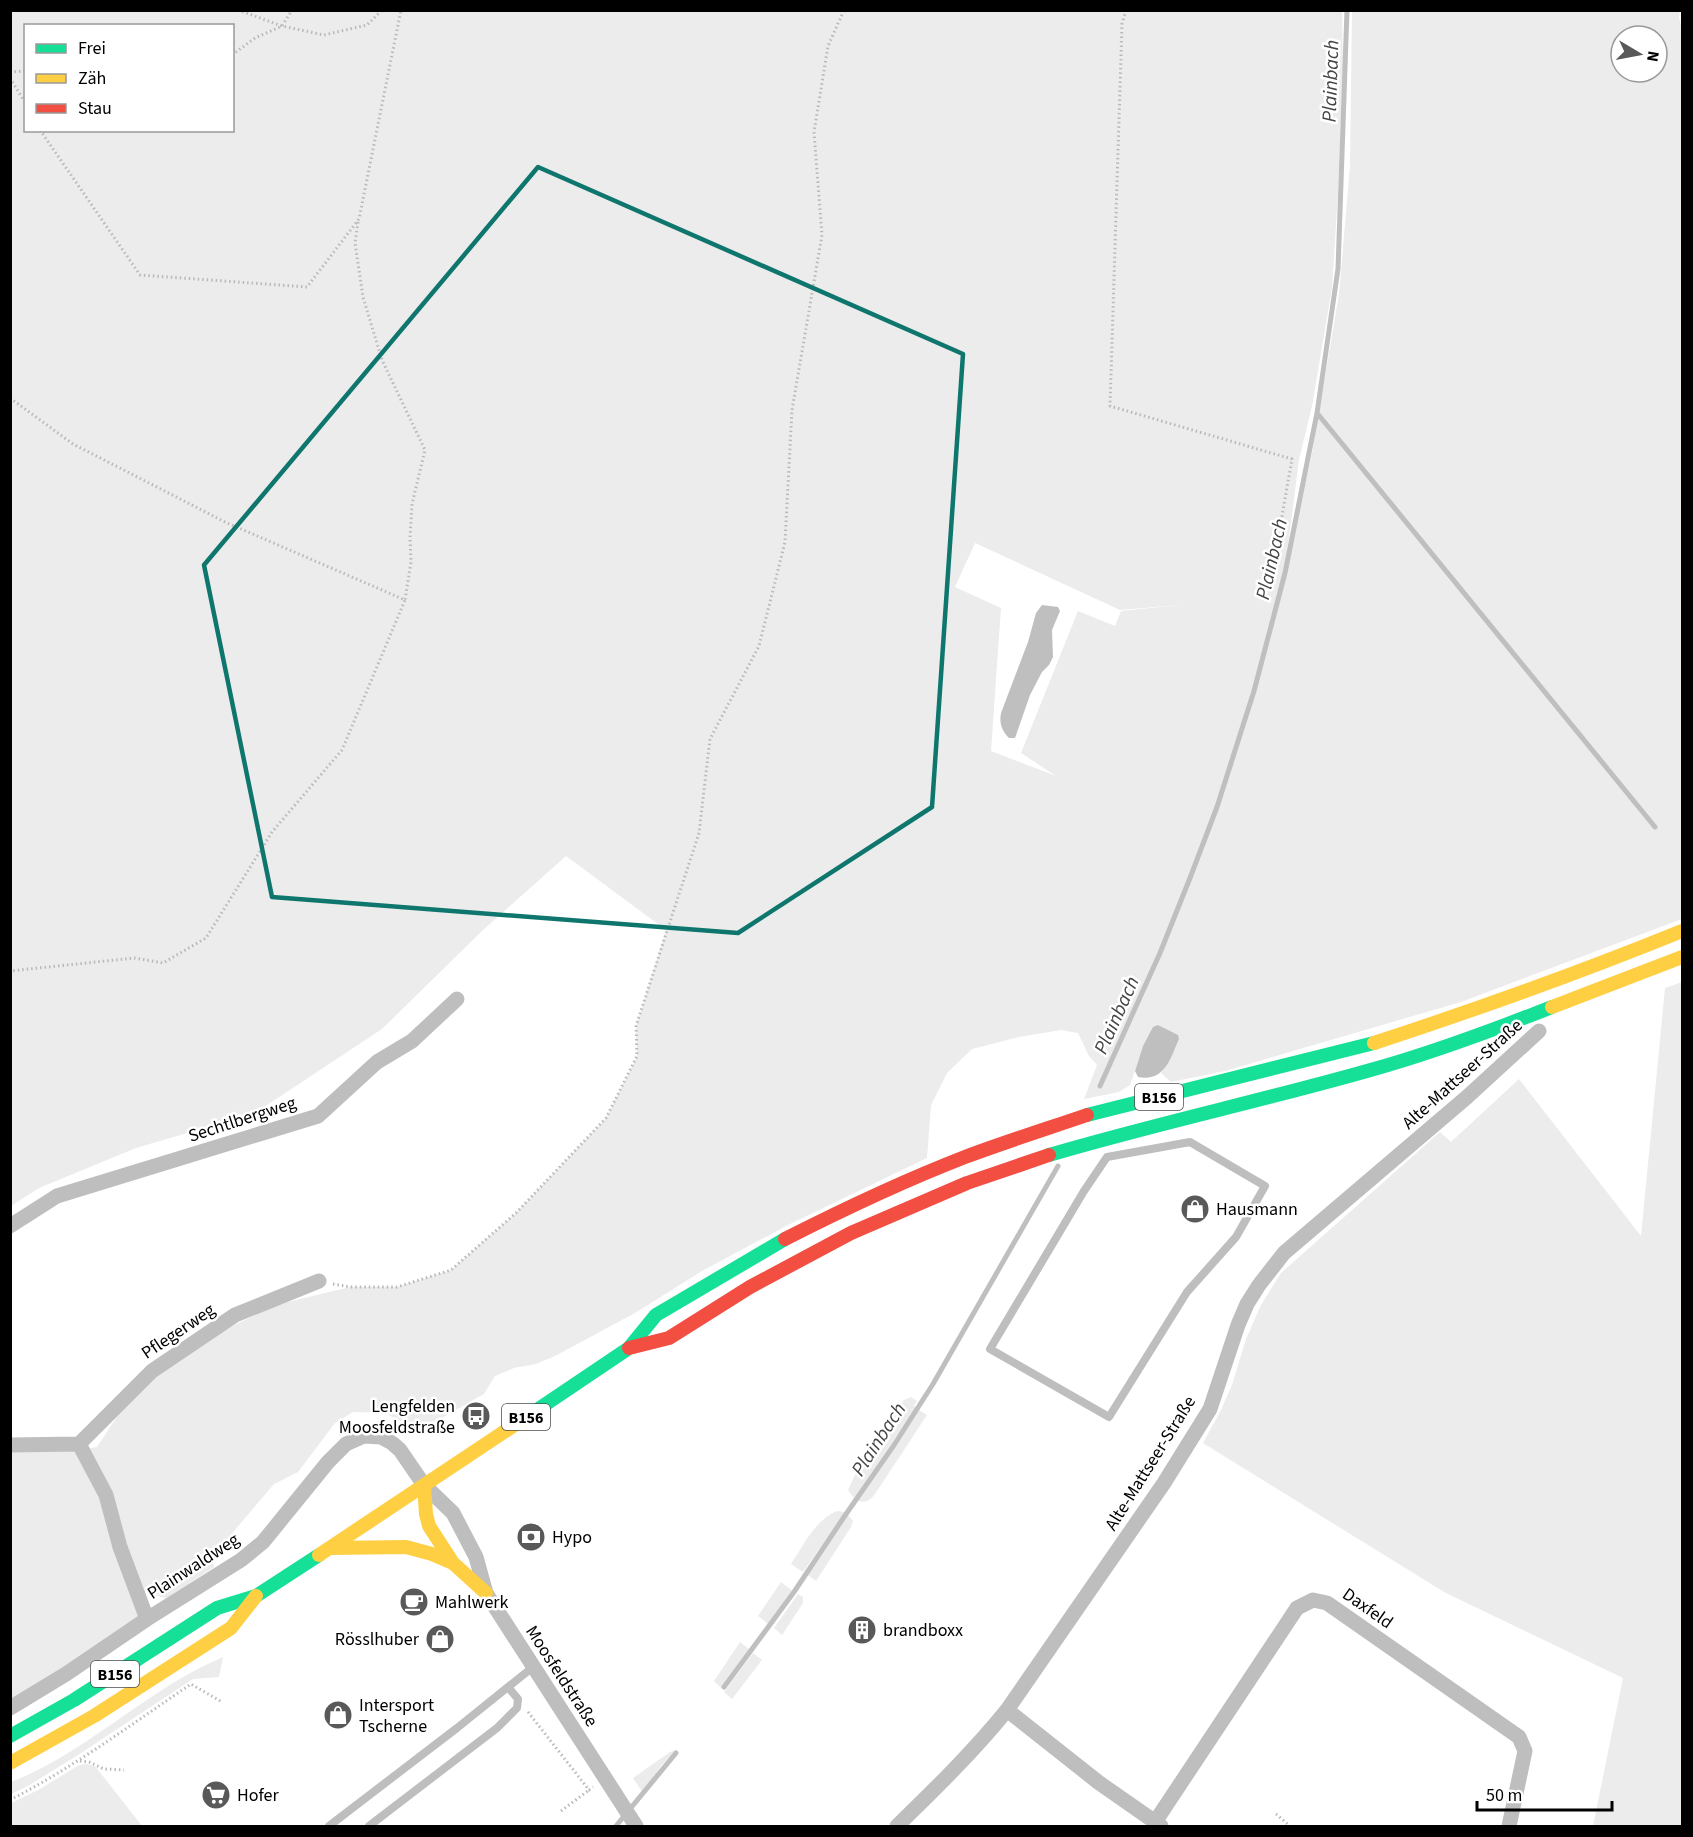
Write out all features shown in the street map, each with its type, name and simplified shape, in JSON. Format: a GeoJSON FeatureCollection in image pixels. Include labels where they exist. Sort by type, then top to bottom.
{"type":"FeatureCollection","features":[{"type":"Feature","properties":{"kind":"main road","name":"B156"},"geometry":{"type":"LineString","coordinates":[[10,1736],[75,1700],[217,1608],[256,1596],[629,1348],[656,1315],[769,1248],[843,1210],[956,1161],[1098,1111],[1372,1044],[1475,1010],[1683,931]]}},
{"type":"Feature","properties":{"kind":"main road","name":"B156"},"geometry":{"type":"LineString","coordinates":[[629,1348],[669,1338],[750,1287],[851,1233],[967,1183],[1111,1137],[1368,1071],[1485,1033],[1683,957]]}},
{"type":"Feature","properties":{"kind":"main road"},"geometry":{"type":"LineString","coordinates":[[424,1485],[429,1526],[453,1563],[486,1593]]}},
{"type":"Feature","properties":{"kind":"main road"},"geometry":{"type":"LineString","coordinates":[[331,1548],[405,1547],[432,1554],[453,1563]]}},
{"type":"Feature","properties":{"kind":"main road","name":"B156"},"geometry":{"type":"LineString","coordinates":[[10,1763],[94,1716],[231,1628],[256,1596]]}},
{"type":"Feature","properties":{"kind":"street","name":"Sechtlbergweg"},"geometry":{"type":"LineString","coordinates":[[10,1226],[57,1196],[318,1116],[377,1062],[412,1041],[457,999]]}},
{"type":"Feature","properties":{"kind":"street","name":"Alte-Mattseer-Straße"},"geometry":{"type":"LineString","coordinates":[[897,1827],[966,1757],[1007,1710],[1164,1483],[1210,1408],[1247,1304],[1284,1253],[1467,1097],[1539,1031]]}},
{"type":"Feature","properties":{"kind":"street","name":"Pflegerweg"},"geometry":{"type":"LineString","coordinates":[[79,1444],[152,1371],[235,1315],[319,1281]]}},
{"type":"Feature","properties":{"kind":"street","name":"Plainwaldweg"},"geometry":{"type":"LineString","coordinates":[[10,1708],[66,1674],[147,1618],[242,1560],[263,1542],[328,1462],[346,1444],[364,1436],[381,1437],[400,1450],[424,1485]]}},
{"type":"Feature","properties":{"kind":"street"},"geometry":{"type":"LineString","coordinates":[[10,1445],[79,1444],[106,1495],[120,1546],[147,1618]]}},
{"type":"Feature","properties":{"kind":"street","name":"Moosfeldstraße"},"geometry":{"type":"LineString","coordinates":[[424,1485],[453,1513],[476,1557],[486,1593],[636,1827]]}},
{"type":"Feature","properties":{"kind":"street","name":"Daxfeld"},"geometry":{"type":"LineString","coordinates":[[1007,1710],[1098,1782],[1158,1824],[1297,1608],[1313,1599],[1327,1603],[1519,1737],[1525,1751],[1509,1827]]}},
{"type":"Feature","properties":{"kind":"lane"},"geometry":{"type":"LineString","coordinates":[[1190,1142],[1265,1186],[1236,1237],[1187,1292],[1109,1417],[990,1349],[1083,1191],[1107,1157],[1190,1142]]}},
{"type":"Feature","properties":{"kind":"lane"},"geometry":{"type":"LineString","coordinates":[[329,1827],[533,1667]]}},
{"type":"Feature","properties":{"kind":"lane"},"geometry":{"type":"LineString","coordinates":[[369,1827],[497,1728],[517,1708],[518,1699],[508,1687]]}},
{"type":"Feature","properties":{"kind":"path"},"geometry":{"type":"LineString","coordinates":[[238,10],[282,26],[324,35],[367,25],[382,10]]}},
{"type":"Feature","properties":{"kind":"path"},"geometry":{"type":"LineString","coordinates":[[234,54],[255,38],[282,26],[292,10]]}},
{"type":"Feature","properties":{"kind":"path"},"geometry":{"type":"LineString","coordinates":[[10,971],[134,958],[163,963],[206,938],[272,832],[342,750],[405,600],[411,562],[412,504],[426,450],[382,360],[363,297],[355,243],[401,10]]}},
{"type":"Feature","properties":{"kind":"path"},"geometry":{"type":"LineString","coordinates":[[319,1281],[350,1287],[397,1287],[451,1270],[516,1213],[606,1118],[637,1056],[636,1026],[699,833],[710,739],[759,646],[785,542],[792,410],[822,235],[814,132],[828,46],[844,10]]}},
{"type":"Feature","properties":{"kind":"path"},"geometry":{"type":"LineString","coordinates":[[1126,10],[1122,24],[1110,406],[1292,459],[1269,590]]}},
{"type":"Feature","properties":{"kind":"path"},"geometry":{"type":"LineString","coordinates":[[10,78],[24,101]]}},
{"type":"Feature","properties":{"kind":"path"},"geometry":{"type":"LineString","coordinates":[[41,132],[140,275],[307,287],[359,219]]}},
{"type":"Feature","properties":{"kind":"path"},"geometry":{"type":"LineString","coordinates":[[10,398],[73,444],[225,522],[405,600]]}},
{"type":"Feature","properties":{"kind":"path"},"geometry":{"type":"LineString","coordinates":[[10,1800],[78,1761],[191,1684],[222,1702]]}},
{"type":"Feature","properties":{"kind":"path"},"geometry":{"type":"LineString","coordinates":[[518,1699],[589,1790]]}},
{"type":"Feature","properties":{"kind":"path"},"geometry":{"type":"LineString","coordinates":[[78,1761],[88,1762],[104,1769],[124,1770]]}},
{"type":"Feature","properties":{"kind":"path"},"geometry":{"type":"LineString","coordinates":[[561,1811],[605,1779]]}},
{"type":"Feature","properties":{"kind":"path"},"geometry":{"type":"LineString","coordinates":[[1276,1814],[1290,1827]]}},
{"type":"Feature","properties":{"kind":"highlighted area"},"geometry":{"type":"Polygon","coordinates":[[[538,167],[963,354],[932,807],[738,933],[272,897],[204,565],[538,167]]]}},
{"type":"Feature","properties":{"kind":"shaded area"},"geometry":{"type":"Polygon","coordinates":[[[11,11],[1342,11],[1343,66],[1332,288],[1312,406],[1299,460],[1283,585],[1312,453],[1339,294],[1350,166],[1352,11],[1680,11],[1682,30],[1682,919],[1461,1002],[1225,1071],[1171,1082],[1161,1073],[1179,1039],[1177,1035],[1158,1025],[1143,1046],[1130,1085],[1119,1092],[1084,1099],[1097,1065],[1089,1056],[1078,1033],[1061,1030],[1019,1037],[972,1049],[947,1073],[931,1105],[927,1158],[788,1225],[702,1271],[635,1313],[555,1356],[495,1376],[484,1394],[440,1419],[419,1426],[384,1413],[353,1412],[335,1423],[298,1472],[274,1484],[212,1557],[214,1567],[167,1598],[152,1595],[146,1591],[136,1623],[11,1705],[11,1453],[24,1449],[74,1451],[97,1447],[120,1412],[149,1380],[215,1334],[279,1304],[350,1287],[397,1287],[451,1270],[516,1213],[606,1118],[637,1056],[636,1026],[666,930],[566,856],[483,930],[382,1029],[255,1113],[136,1148],[39,1188],[11,1206],[11,11]],[[975,543],[955,587],[1001,608],[991,751],[1056,776],[1021,753],[1078,611],[1115,626],[1121,611],[1179,605],[1120,610],[975,543]]]}},
{"type":"Feature","properties":{"kind":"shaded area"},"geometry":{"type":"Polygon","coordinates":[[[1042,605],[1058,607],[1060,611],[1052,630],[1053,657],[1030,695],[1015,738],[1009,738],[1000,721],[1001,713],[1028,642],[1036,613],[1042,605]]]}},
{"type":"Feature","properties":{"kind":"shaded area"},"geometry":{"type":"Polygon","coordinates":[[[1682,982],[1682,1826],[1593,1826],[1623,1678],[1444,1592],[1203,1443],[1232,1385],[1246,1339],[1261,1305],[1281,1273],[1440,1132],[1451,1142],[1519,1079],[1641,1236],[1665,988],[1682,982]]]}},
{"type":"Feature","properties":{"kind":"shaded area"},"geometry":{"type":"Polygon","coordinates":[[[1158,1025],[1178,1035],[1179,1039],[1169,1061],[1160,1072],[1147,1078],[1138,1077],[1135,1071],[1143,1046],[1153,1027],[1158,1025]]]}},
{"type":"Feature","properties":{"kind":"shaded area"},"geometry":{"type":"Polygon","coordinates":[[[911,1397],[917,1401],[914,1406],[916,1408],[854,1498],[848,1490],[855,1475],[904,1400],[911,1397]]]}},
{"type":"Feature","properties":{"kind":"shaded area"},"geometry":{"type":"Polygon","coordinates":[[[919,1410],[927,1415],[873,1497],[868,1501],[858,1501],[919,1410]]]}},
{"type":"Feature","properties":{"kind":"shaded area"},"geometry":{"type":"Polygon","coordinates":[[[837,1511],[845,1512],[803,1572],[791,1564],[805,1541],[822,1520],[837,1511]]]}},
{"type":"Feature","properties":{"kind":"shaded area"},"geometry":{"type":"Polygon","coordinates":[[[848,1515],[853,1521],[851,1527],[816,1581],[808,1575],[848,1515]]]}},
{"type":"Feature","properties":{"kind":"shaded area"},"geometry":{"type":"Polygon","coordinates":[[[781,1582],[793,1591],[768,1624],[758,1616],[781,1582]]]}},
{"type":"Feature","properties":{"kind":"shaded area"},"geometry":{"type":"Polygon","coordinates":[[[798,1594],[803,1597],[803,1603],[782,1635],[774,1628],[798,1594]]]}},
{"type":"Feature","properties":{"kind":"shaded area"},"geometry":{"type":"Polygon","coordinates":[[[740,1642],[749,1649],[721,1688],[714,1681],[740,1642]]]}},
{"type":"Feature","properties":{"kind":"shaded area"},"geometry":{"type":"Polygon","coordinates":[[[753,1653],[762,1660],[732,1699],[724,1692],[753,1653]]]}},
{"type":"Feature","properties":{"kind":"shaded area"},"geometry":{"type":"Polygon","coordinates":[[[223,1657],[219,1677],[193,1679],[75,1757],[11,1794],[11,1782],[66,1754],[169,1686],[223,1657]]]}},
{"type":"Feature","properties":{"kind":"shaded area"},"geometry":{"type":"Polygon","coordinates":[[[676,1750],[661,1766],[643,1793],[633,1778],[676,1750]]]}},
{"type":"Feature","properties":{"kind":"shaded area"},"geometry":{"type":"Polygon","coordinates":[[[79,1765],[95,1766],[142,1826],[11,1826],[11,1803],[40,1789],[79,1765]]]}},
{"type":"Feature","properties":{"kind":"waterway","name":"Plainbach"},"geometry":{"type":"LineString","coordinates":[[1100,1086],[1160,953],[1217,807],[1254,691],[1285,573],[1317,413],[1338,269],[1347,10]]}},
{"type":"Feature","properties":{"kind":"waterway"},"geometry":{"type":"LineString","coordinates":[[1317,413],[1655,827]]}},
{"type":"Feature","properties":{"kind":"waterway","name":"Plainbach"},"geometry":{"type":"LineString","coordinates":[[724,1687],[794,1592],[894,1445],[933,1384],[1058,1166]]}},
{"type":"Feature","properties":{"kind":"waterway","name":"Plainbach"},"geometry":{"type":"LineString","coordinates":[[616,1826],[676,1753]]}},
{"type":"Feature","properties":{"kind":"traffic: fast"},"geometry":{"type":"LineString","coordinates":[[1049,1155],[1391,1064],[1460,1042],[1552,1007]]}},
{"type":"Feature","properties":{"kind":"traffic: fast"},"geometry":{"type":"LineString","coordinates":[[1087,1115],[1374,1043]]}},
{"type":"Feature","properties":{"kind":"traffic: fast"},"geometry":{"type":"LineString","coordinates":[[531,1414],[629,1348],[656,1315],[785,1239]]}},
{"type":"Feature","properties":{"kind":"traffic: fast"},"geometry":{"type":"LineString","coordinates":[[10,1736],[74,1700],[217,1608],[256,1596],[319,1555]]}},
{"type":"Feature","properties":{"kind":"traffic: slow"},"geometry":{"type":"LineString","coordinates":[[1374,1043],[1529,990],[1682,931]]}},
{"type":"Feature","properties":{"kind":"traffic: slow"},"geometry":{"type":"LineString","coordinates":[[1552,1007],[1682,957]]}},
{"type":"Feature","properties":{"kind":"traffic: slow"},"geometry":{"type":"LineString","coordinates":[[319,1555],[531,1414]]}},
{"type":"Feature","properties":{"kind":"traffic: slow"},"geometry":{"type":"LineString","coordinates":[[424,1485],[429,1526],[453,1563],[486,1593]]}},
{"type":"Feature","properties":{"kind":"traffic: slow"},"geometry":{"type":"LineString","coordinates":[[331,1548],[406,1547],[453,1563]]}},
{"type":"Feature","properties":{"kind":"traffic: slow"},"geometry":{"type":"LineString","coordinates":[[10,1763],[94,1716],[231,1628],[256,1596]]}},
{"type":"Feature","properties":{"kind":"traffic: jam"},"geometry":{"type":"LineString","coordinates":[[785,1239],[942,1166],[1087,1115]]}},
{"type":"Feature","properties":{"kind":"traffic: jam"},"geometry":{"type":"LineString","coordinates":[[629,1348],[669,1338],[750,1287],[851,1233],[967,1183],[1049,1155]]}},
{"type":"Feature","properties":{"kind":"place","name":"Hausmann"},"geometry":{"type":"Point","coordinates":[1195,1209]}},
{"type":"Feature","properties":{"kind":"place","name":"Lengfelden Moosfeldstraße"},"geometry":{"type":"Point","coordinates":[476,1416]}},
{"type":"Feature","properties":{"kind":"place","name":"Hypo"},"geometry":{"type":"Point","coordinates":[531,1537]}},
{"type":"Feature","properties":{"kind":"place","name":"Mahlwerk"},"geometry":{"type":"Point","coordinates":[414,1602]}},
{"type":"Feature","properties":{"kind":"place","name":"brandboxx"},"geometry":{"type":"Point","coordinates":[862,1630]}},
{"type":"Feature","properties":{"kind":"place","name":"Rösslhuber"},"geometry":{"type":"Point","coordinates":[440,1639]}},
{"type":"Feature","properties":{"kind":"place","name":"Intersport Tscherne"},"geometry":{"type":"Point","coordinates":[338,1715]}},
{"type":"Feature","properties":{"kind":"place","name":"Hofer"},"geometry":{"type":"Point","coordinates":[216,1795]}}]}
